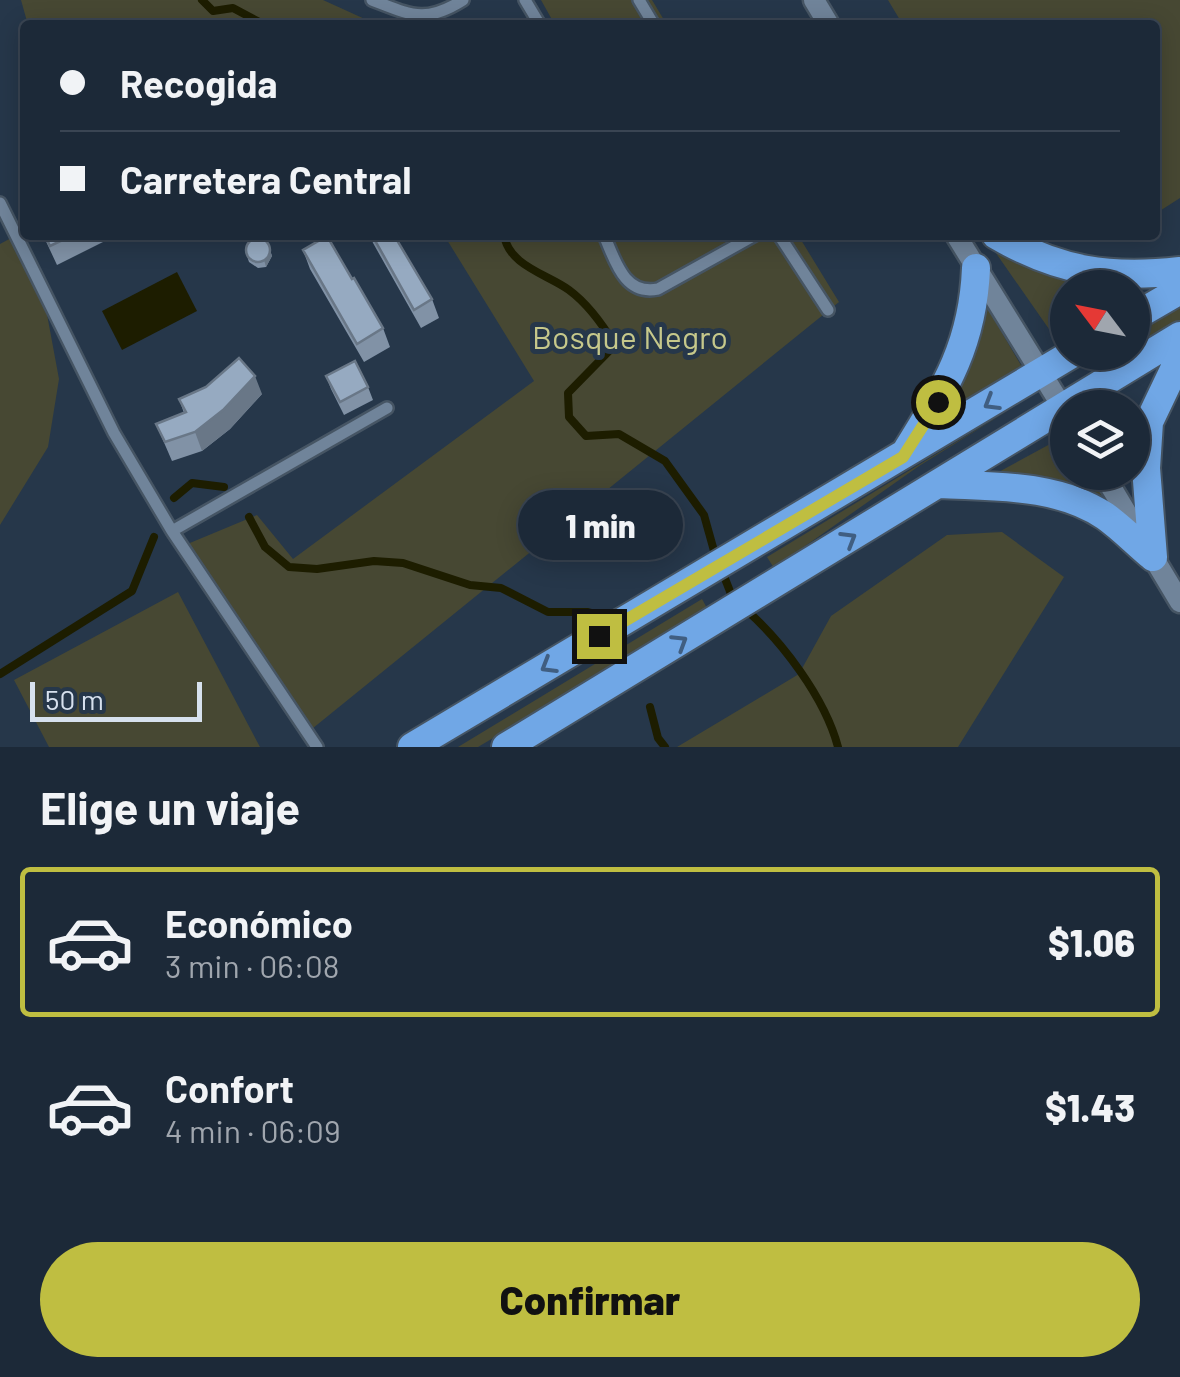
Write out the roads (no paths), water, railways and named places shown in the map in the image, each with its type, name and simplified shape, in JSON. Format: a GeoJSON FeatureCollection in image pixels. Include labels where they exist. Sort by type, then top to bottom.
{"type":"FeatureCollection","features":[{"type":"Feature","properties":{"kind":"highway"},"geometry":{"type":"LineString","coordinates":[[1004,240],[1033,257],[1091,273],[1180,271]]}},
{"type":"Feature","properties":{"kind":"highway"},"geometry":{"type":"LineString","coordinates":[[903,457],[938,402],[962,353],[974,307],[976,268]]}},
{"type":"Feature","properties":{"kind":"highway"},"geometry":{"type":"LineString","coordinates":[[1150,308],[1180,290]]}},
{"type":"Feature","properties":{"kind":"highway"},"geometry":{"type":"LineString","coordinates":[[1098,390],[1180,336]]}},
{"type":"Feature","properties":{"kind":"highway"},"geometry":{"type":"LineString","coordinates":[[1153,557],[1146,468],[1149,422],[1180,357]]}},
{"type":"Feature","properties":{"kind":"highway"},"geometry":{"type":"LineString","coordinates":[[412,747],[1050,368]]}},
{"type":"Feature","properties":{"kind":"highway"},"geometry":{"type":"LineString","coordinates":[[506,747],[1050,421]]}},
{"type":"Feature","properties":{"kind":"highway"},"geometry":{"type":"LineString","coordinates":[[940,484],[1026,488],[1068,497],[1106,517],[1153,557]]}},
{"type":"Feature","properties":{"kind":"street"},"geometry":{"type":"LineString","coordinates":[[959,240],[1051,390]]}},
{"type":"Feature","properties":{"kind":"street"},"geometry":{"type":"LineString","coordinates":[[1113,490],[1180,602]]}},
{"type":"Feature","properties":{"kind":"lane"},"geometry":{"type":"LineString","coordinates":[[372,0],[412,15],[428,16],[439,15],[463,0]]}},
{"type":"Feature","properties":{"kind":"lane"},"geometry":{"type":"LineString","coordinates":[[0,204],[114,433],[172,531],[318,747]]}},
{"type":"Feature","properties":{"kind":"lane"},"geometry":{"type":"LineString","coordinates":[[606,240],[620,274],[634,288],[646,292],[746,240]]}},
{"type":"Feature","properties":{"kind":"lane"},"geometry":{"type":"LineString","coordinates":[[781,240],[828,310]]}},
{"type":"Feature","properties":{"kind":"lane"},"geometry":{"type":"LineString","coordinates":[[172,531],[388,408]]}},
{"type":"Feature","properties":{"kind":"waterway"},"geometry":{"type":"LineString","coordinates":[[202,0],[213,11],[233,8],[256,20]]}},
{"type":"Feature","properties":{"kind":"waterway"},"geometry":{"type":"LineString","coordinates":[[505,240],[521,262],[583,302],[615,345],[568,393],[569,417],[586,436],[619,434],[665,461],[704,515],[716,558]]}},
{"type":"Feature","properties":{"kind":"waterway"},"geometry":{"type":"LineString","coordinates":[[174,498],[192,483],[224,487]]}},
{"type":"Feature","properties":{"kind":"waterway"},"geometry":{"type":"LineString","coordinates":[[249,517],[265,547],[289,567],[317,569],[374,561],[403,563],[470,585],[501,588],[548,612],[588,612],[611,618]]}},
{"type":"Feature","properties":{"kind":"waterway"},"geometry":{"type":"LineString","coordinates":[[0,674],[132,591],[154,537]]}},
{"type":"Feature","properties":{"kind":"waterway"},"geometry":{"type":"LineString","coordinates":[[722,571],[733,599]]}},
{"type":"Feature","properties":{"kind":"waterway"},"geometry":{"type":"LineString","coordinates":[[744,608],[773,637],[813,690],[838,747]]}},
{"type":"Feature","properties":{"kind":"waterway"},"geometry":{"type":"LineString","coordinates":[[650,707],[658,738],[665,747]]}},
{"type":"Feature","properties":{"kind":"park label","name":"Bosque Negro"},"geometry":{"type":"Point","coordinates":[630,338]}}]}
